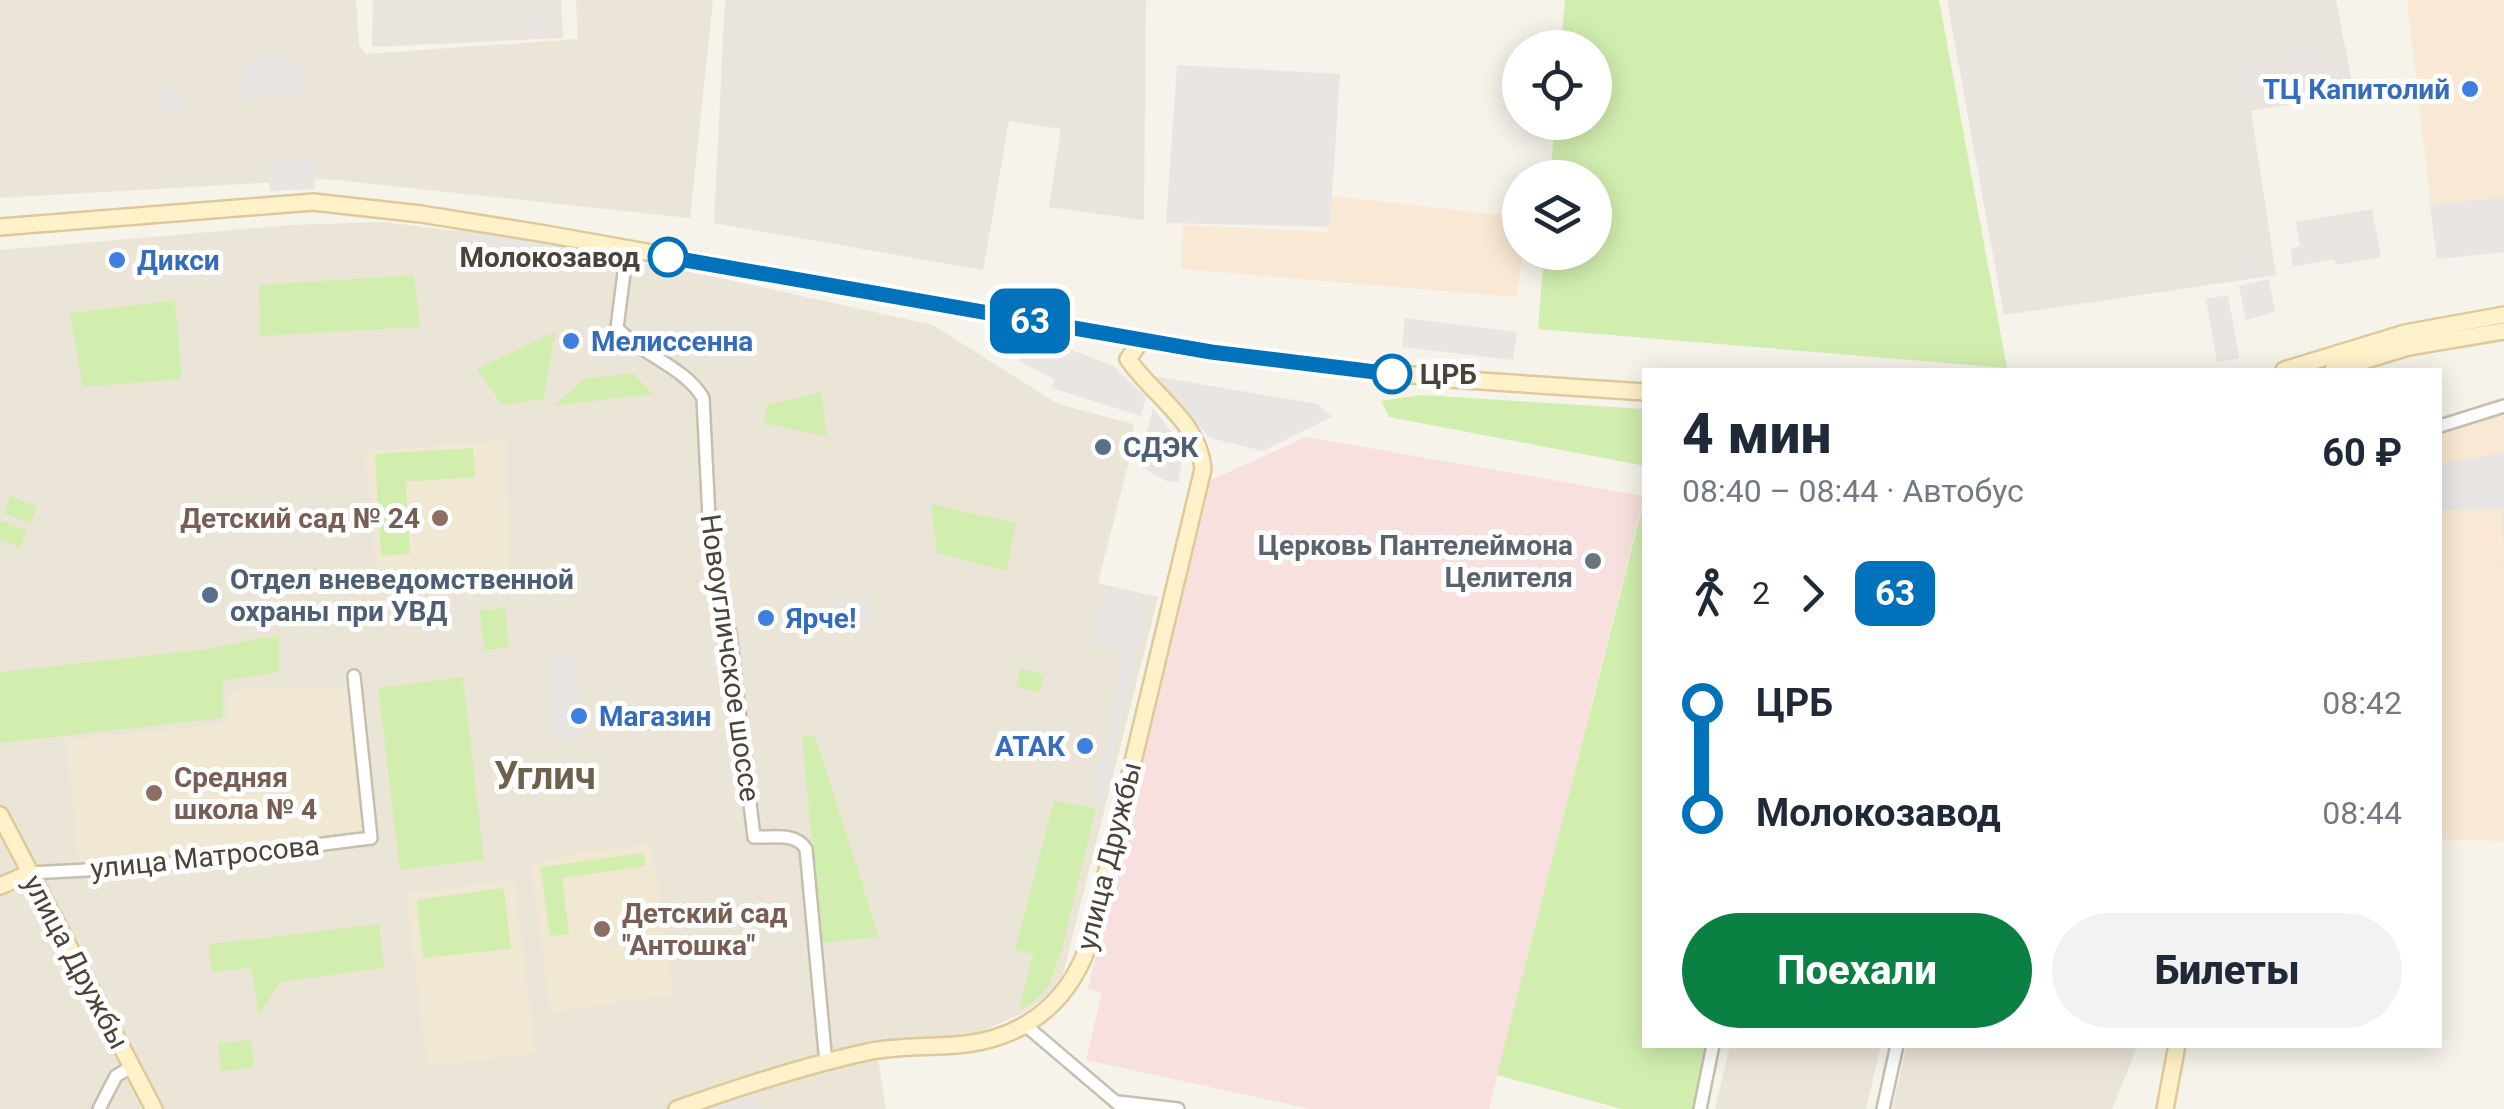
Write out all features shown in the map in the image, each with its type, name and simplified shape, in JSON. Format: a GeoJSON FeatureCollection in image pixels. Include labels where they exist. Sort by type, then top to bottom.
{"type":"FeatureCollection","features":[{"type":"Feature","properties":{"kind":"main road"},"geometry":{"type":"LineString","coordinates":[[0,227],[313,202],[421,214],[1140,341],[1294,364],[1450,380],[1642,392]]}},
{"type":"Feature","properties":{"kind":"main road"},"geometry":{"type":"LineString","coordinates":[[2291,368],[2405,333],[2504,315]]}},
{"type":"Feature","properties":{"kind":"main road"},"geometry":{"type":"LineString","coordinates":[[2340,368],[2409,347],[2504,331]]}},
{"type":"Feature","properties":{"kind":"main road","name":"улица Дружбы"},"geometry":{"type":"LineString","coordinates":[[677,1109],[872,1051],[980,1042],[1024,1024],[1066,992],[1084,961],[1203,469],[1202,452],[1194,436],[1113,336]]}},
{"type":"Feature","properties":{"kind":"main road"},"geometry":{"type":"LineString","coordinates":[[1128,359],[1140,341]]}},
{"type":"Feature","properties":{"kind":"main road","name":"улица Дружбы"},"geometry":{"type":"LineString","coordinates":[[0,816],[154,1109]]}},
{"type":"Feature","properties":{"kind":"main road","name":"улица Матросова"},"geometry":{"type":"LineString","coordinates":[[0,886],[30,873]]}},
{"type":"Feature","properties":{"kind":"main road"},"geometry":{"type":"LineString","coordinates":[[2165,1109],[2176,1048]]}},
{"type":"Feature","properties":{"kind":"street","name":"Новоугличское шоссе"},"geometry":{"type":"LineString","coordinates":[[627,250],[618,328],[641,349],[696,386],[704,398],[710,538],[730,634],[754,837],[791,838],[803,843],[806,850],[826,1063]]}},
{"type":"Feature","properties":{"kind":"street"},"geometry":{"type":"LineString","coordinates":[[2442,425],[2504,406]]}},
{"type":"Feature","properties":{"kind":"street","name":"улица Матросова"},"geometry":{"type":"LineString","coordinates":[[30,873],[143,868],[371,838],[354,676]]}},
{"type":"Feature","properties":{"kind":"street"},"geometry":{"type":"LineString","coordinates":[[1024,1024],[1119,1105],[1178,1109]]}},
{"type":"Feature","properties":{"kind":"street"},"geometry":{"type":"LineString","coordinates":[[1700,1109],[1712,1048]]}},
{"type":"Feature","properties":{"kind":"street"},"geometry":{"type":"LineString","coordinates":[[1882,1109],[1896,1048]]}},
{"type":"Feature","properties":{"kind":"street"},"geometry":{"type":"LineString","coordinates":[[99,1109],[116,1076],[131,1067]]}},
{"type":"Feature","properties":{"kind":"shaded area"},"geometry":{"type":"Polygon","coordinates":[[[0,0],[356,0],[359,45],[366,54],[578,39],[576,0],[713,0],[690,218],[327,179],[0,198],[0,0]]]}},
{"type":"Feature","properties":{"kind":"shaded area"},"geometry":{"type":"Polygon","coordinates":[[[373,0],[561,0],[563,38],[372,47],[373,0]]]}},
{"type":"Feature","properties":{"kind":"shaded area"},"geometry":{"type":"Polygon","coordinates":[[[725,0],[1146,0],[1144,220],[1049,207],[1061,129],[1009,121],[983,270],[714,223],[725,0]]]}},
{"type":"Feature","properties":{"kind":"shaded area"},"geometry":{"type":"Polygon","coordinates":[[[1947,0],[2336,0],[2354,93],[2251,111],[2276,275],[2004,315],[1947,0]]]}},
{"type":"Feature","properties":{"kind":"shaded area"},"geometry":{"type":"Polygon","coordinates":[[[2407,0],[2504,0],[2504,252],[2437,259],[2407,0]]]}},
{"type":"Feature","properties":{"kind":"shaded area"},"geometry":{"type":"Polygon","coordinates":[[[289,54],[290,66],[300,65],[302,94],[239,100],[238,79],[245,78],[244,64],[256,62],[256,57],[289,54]]]}},
{"type":"Feature","properties":{"kind":"shaded area"},"geometry":{"type":"Polygon","coordinates":[[[1177,65],[1340,74],[1330,227],[1166,223],[1177,65]]]}},
{"type":"Feature","properties":{"kind":"shaded area"},"geometry":{"type":"Polygon","coordinates":[[[179,86],[181,110],[158,113],[156,88],[179,86]]]}},
{"type":"Feature","properties":{"kind":"shaded area"},"geometry":{"type":"Polygon","coordinates":[[[314,157],[315,189],[270,191],[268,159],[314,157]]]}},
{"type":"Feature","properties":{"kind":"shaded area"},"geometry":{"type":"Polygon","coordinates":[[[1333,196],[1502,215],[1502,270],[1520,270],[1516,297],[1181,269],[1183,225],[1327,232],[1333,196]]]}},
{"type":"Feature","properties":{"kind":"shaded area"},"geometry":{"type":"Polygon","coordinates":[[[2504,197],[2504,252],[2437,259],[2430,205],[2504,197]]]}},
{"type":"Feature","properties":{"kind":"shaded area"},"geometry":{"type":"Polygon","coordinates":[[[2372,209],[2381,257],[2336,265],[2334,259],[2293,267],[2291,249],[2300,246],[2296,222],[2372,209]]]}},
{"type":"Feature","properties":{"kind":"shaded area"},"geometry":{"type":"Polygon","coordinates":[[[460,220],[592,243],[586,263],[458,239],[460,220]]]}},
{"type":"Feature","properties":{"kind":"shaded area"},"geometry":{"type":"Polygon","coordinates":[[[384,222],[489,235],[702,274],[933,325],[1058,404],[1133,424],[1133,445],[1098,583],[1158,597],[1063,974],[1050,993],[1025,1012],[975,1034],[878,1058],[886,1109],[0,1109],[0,250],[291,225],[384,222]]]}},
{"type":"Feature","properties":{"kind":"shaded area"},"geometry":{"type":"Polygon","coordinates":[[[2269,279],[2275,312],[2246,320],[2239,286],[2269,279]]]}},
{"type":"Feature","properties":{"kind":"shaded area"},"geometry":{"type":"Polygon","coordinates":[[[2228,295],[2239,358],[2217,362],[2206,299],[2228,295]]]}},
{"type":"Feature","properties":{"kind":"shaded area"},"geometry":{"type":"Polygon","coordinates":[[[1405,318],[1517,332],[1513,360],[1402,347],[1405,318]]]}},
{"type":"Feature","properties":{"kind":"shaded area"},"geometry":{"type":"Polygon","coordinates":[[[1026,340],[1072,350],[1113,366],[1146,397],[1141,416],[1052,388],[1054,379],[1019,361],[1026,340]]]}},
{"type":"Feature","properties":{"kind":"shaded area"},"geometry":{"type":"Polygon","coordinates":[[[1153,376],[1318,404],[1332,417],[1263,451],[1210,438],[1153,376]]]}},
{"type":"Feature","properties":{"kind":"shaded area"},"geometry":{"type":"Polygon","coordinates":[[[1153,408],[1184,449],[1178,482],[1166,481],[1138,465],[1153,408]]]}},
{"type":"Feature","properties":{"kind":"shaded area"},"geometry":{"type":"Polygon","coordinates":[[[2504,412],[2504,841],[2442,840],[2442,428],[2504,412]]]}},
{"type":"Feature","properties":{"kind":"shaded area","name":"ЦРБ"},"geometry":{"type":"Polygon","coordinates":[[[1306,437],[1642,496],[1489,1109],[1311,1109],[1086,1060],[1102,993],[1088,989],[1211,480],[1306,437]]]}},
{"type":"Feature","properties":{"kind":"shaded area","name":"Детский сад № 24"},"geometry":{"type":"Polygon","coordinates":[[[505,441],[509,585],[380,592],[365,451],[505,441]]]}},
{"type":"Feature","properties":{"kind":"shaded area"},"geometry":{"type":"Polygon","coordinates":[[[2504,452],[2504,576],[2502,509],[2442,510],[2442,464],[2504,452]]]}},
{"type":"Feature","properties":{"kind":"shaded area"},"geometry":{"type":"Polygon","coordinates":[[[1105,589],[1150,599],[1103,799],[1095,797],[1124,659],[1119,650],[1091,642],[1105,589]]]}},
{"type":"Feature","properties":{"kind":"shaded area"},"geometry":{"type":"Polygon","coordinates":[[[870,596],[872,628],[839,631],[836,599],[870,596]]]}},
{"type":"Feature","properties":{"kind":"shaded area"},"geometry":{"type":"Polygon","coordinates":[[[576,657],[582,739],[554,743],[548,660],[576,657]]]}},
{"type":"Feature","properties":{"kind":"shaded area"},"geometry":{"type":"Polygon","coordinates":[[[266,687],[349,687],[362,829],[165,859],[79,864],[67,740],[228,724],[228,692],[266,687]]]}},
{"type":"Feature","properties":{"kind":"shaded area","name":"Детский сад \"Антошка\""},"geometry":{"type":"Polygon","coordinates":[[[651,844],[673,994],[551,1012],[532,865],[574,854],[651,844]]]}},
{"type":"Feature","properties":{"kind":"shaded area"},"geometry":{"type":"Polygon","coordinates":[[[513,880],[535,1053],[428,1066],[407,894],[513,880]]]}},
{"type":"Feature","properties":{"kind":"shaded area"},"geometry":{"type":"Polygon","coordinates":[[[1729,1048],[1880,1048],[1866,1109],[1715,1109],[1729,1048]]]}},
{"type":"Feature","properties":{"kind":"shaded area"},"geometry":{"type":"Polygon","coordinates":[[[1906,1048],[2136,1049],[2112,1109],[1892,1109],[1906,1048]]]}},
{"type":"Feature","properties":{"kind":"shaded area"},"geometry":{"type":"Polygon","coordinates":[[[755,1092],[759,1109],[710,1109],[755,1092]]]}},
{"type":"Feature","properties":{"kind":"green space"},"geometry":{"type":"Polygon","coordinates":[[[1565,0],[1939,0],[2007,368],[1538,329],[1543,270],[1612,270],[1612,160],[1552,160],[1553,140],[1612,140],[1612,30],[1562,30],[1565,0]]]}},
{"type":"Feature","properties":{"kind":"green space"},"geometry":{"type":"Polygon","coordinates":[[[414,275],[420,327],[260,336],[259,285],[414,275]]]}},
{"type":"Feature","properties":{"kind":"green space"},"geometry":{"type":"Polygon","coordinates":[[[175,300],[182,379],[83,387],[70,313],[175,300]]]}},
{"type":"Feature","properties":{"kind":"green space"},"geometry":{"type":"Polygon","coordinates":[[[555,332],[544,399],[502,405],[477,369],[555,332]]]}},
{"type":"Feature","properties":{"kind":"green space"},"geometry":{"type":"Polygon","coordinates":[[[633,373],[653,394],[553,406],[585,379],[633,373]]]}},
{"type":"Feature","properties":{"kind":"green space"},"geometry":{"type":"Polygon","coordinates":[[[821,392],[827,437],[764,423],[767,405],[821,392]]]}},
{"type":"Feature","properties":{"kind":"green space"},"geometry":{"type":"Polygon","coordinates":[[[1421,395],[1642,409],[1642,465],[1389,417],[1381,401],[1421,395]]]}},
{"type":"Feature","properties":{"kind":"green space"},"geometry":{"type":"Polygon","coordinates":[[[473,448],[475,477],[406,482],[410,554],[381,556],[375,454],[473,448]]]}},
{"type":"Feature","properties":{"kind":"green space"},"geometry":{"type":"Polygon","coordinates":[[[11,496],[37,507],[30,524],[4,513],[11,496]]]}},
{"type":"Feature","properties":{"kind":"green space"},"geometry":{"type":"Polygon","coordinates":[[[931,504],[1016,523],[1006,571],[937,553],[931,504]]]}},
{"type":"Feature","properties":{"kind":"green space"},"geometry":{"type":"Polygon","coordinates":[[[1642,509],[1642,1048],[1712,1048],[1700,1109],[1622,1109],[1497,1075],[1642,509]]]}},
{"type":"Feature","properties":{"kind":"green space"},"geometry":{"type":"Polygon","coordinates":[[[0,520],[27,531],[20,548],[0,539],[0,520]]]}},
{"type":"Feature","properties":{"kind":"green space"},"geometry":{"type":"Polygon","coordinates":[[[505,608],[509,648],[484,650],[480,610],[505,608]]]}},
{"type":"Feature","properties":{"kind":"green space"},"geometry":{"type":"Polygon","coordinates":[[[279,635],[279,672],[222,681],[223,718],[0,743],[0,672],[206,649],[279,635]]]}},
{"type":"Feature","properties":{"kind":"green space"},"geometry":{"type":"Polygon","coordinates":[[[1021,668],[1044,675],[1039,693],[1016,686],[1021,668]]]}},
{"type":"Feature","properties":{"kind":"green space"},"geometry":{"type":"Polygon","coordinates":[[[463,677],[484,860],[400,870],[378,688],[463,677]]]}},
{"type":"Feature","properties":{"kind":"green space"},"geometry":{"type":"Polygon","coordinates":[[[802,736],[815,736],[879,937],[821,943],[802,736]]]}},
{"type":"Feature","properties":{"kind":"green space"},"geometry":{"type":"Polygon","coordinates":[[[1054,801],[1096,808],[1061,953],[1048,986],[1034,1002],[1019,1010],[1033,954],[1015,950],[1054,801]]]}},
{"type":"Feature","properties":{"kind":"green space"},"geometry":{"type":"Polygon","coordinates":[[[644,853],[646,866],[562,878],[569,934],[550,936],[540,867],[644,853]]]}},
{"type":"Feature","properties":{"kind":"green space"},"geometry":{"type":"Polygon","coordinates":[[[504,888],[511,949],[423,958],[417,900],[504,888]]]}},
{"type":"Feature","properties":{"kind":"green space"},"geometry":{"type":"Polygon","coordinates":[[[379,924],[384,968],[280,982],[259,1016],[251,968],[211,972],[209,944],[379,924]]]}},
{"type":"Feature","properties":{"kind":"green space"},"geometry":{"type":"Polygon","coordinates":[[[251,1040],[254,1068],[221,1071],[218,1043],[251,1040]]]}},
{"type":"Feature","properties":{"kind":"bus line","name":"63"},"geometry":{"type":"LineString","coordinates":[[668,257],[1211,352],[1392,374]]}},
{"type":"Feature","properties":{"kind":"place","name":"ТЦ Капитолий"},"geometry":{"type":"Point","coordinates":[2470,89]}},
{"type":"Feature","properties":{"kind":"place","name":"Молокозавод"},"geometry":{"type":"Point","coordinates":[668,257]}},
{"type":"Feature","properties":{"kind":"place","name":"Дикси"},"geometry":{"type":"Point","coordinates":[117,260]}},
{"type":"Feature","properties":{"kind":"place","name":"Мелиссенна"},"geometry":{"type":"Point","coordinates":[571,341]}},
{"type":"Feature","properties":{"kind":"place","name":"ЦРБ"},"geometry":{"type":"Point","coordinates":[1392,374]}},
{"type":"Feature","properties":{"kind":"place","name":"СДЭК"},"geometry":{"type":"Point","coordinates":[1103,447]}},
{"type":"Feature","properties":{"kind":"place","name":"Детский сад № 24"},"geometry":{"type":"Point","coordinates":[440,518]}},
{"type":"Feature","properties":{"kind":"place","name":"Церковь Пантелеймона Целителя"},"geometry":{"type":"Point","coordinates":[1593,561]}},
{"type":"Feature","properties":{"kind":"place","name":"Отдел вневедомственной охраны при УВД"},"geometry":{"type":"Point","coordinates":[210,595]}},
{"type":"Feature","properties":{"kind":"place","name":"Ярче!"},"geometry":{"type":"Point","coordinates":[766,618]}},
{"type":"Feature","properties":{"kind":"place","name":"Магазин"},"geometry":{"type":"Point","coordinates":[579,716]}},
{"type":"Feature","properties":{"kind":"place","name":"АТАК"},"geometry":{"type":"Point","coordinates":[1085,746]}},
{"type":"Feature","properties":{"kind":"place","name":"Средняя школа № 4"},"geometry":{"type":"Point","coordinates":[154,793]}},
{"type":"Feature","properties":{"kind":"place","name":"Детский сад \"Антошка\""},"geometry":{"type":"Point","coordinates":[602,929]}},
{"type":"Feature","properties":{"kind":"district","name":"Углич"},"geometry":{"type":"Point","coordinates":[545,776]}}]}
